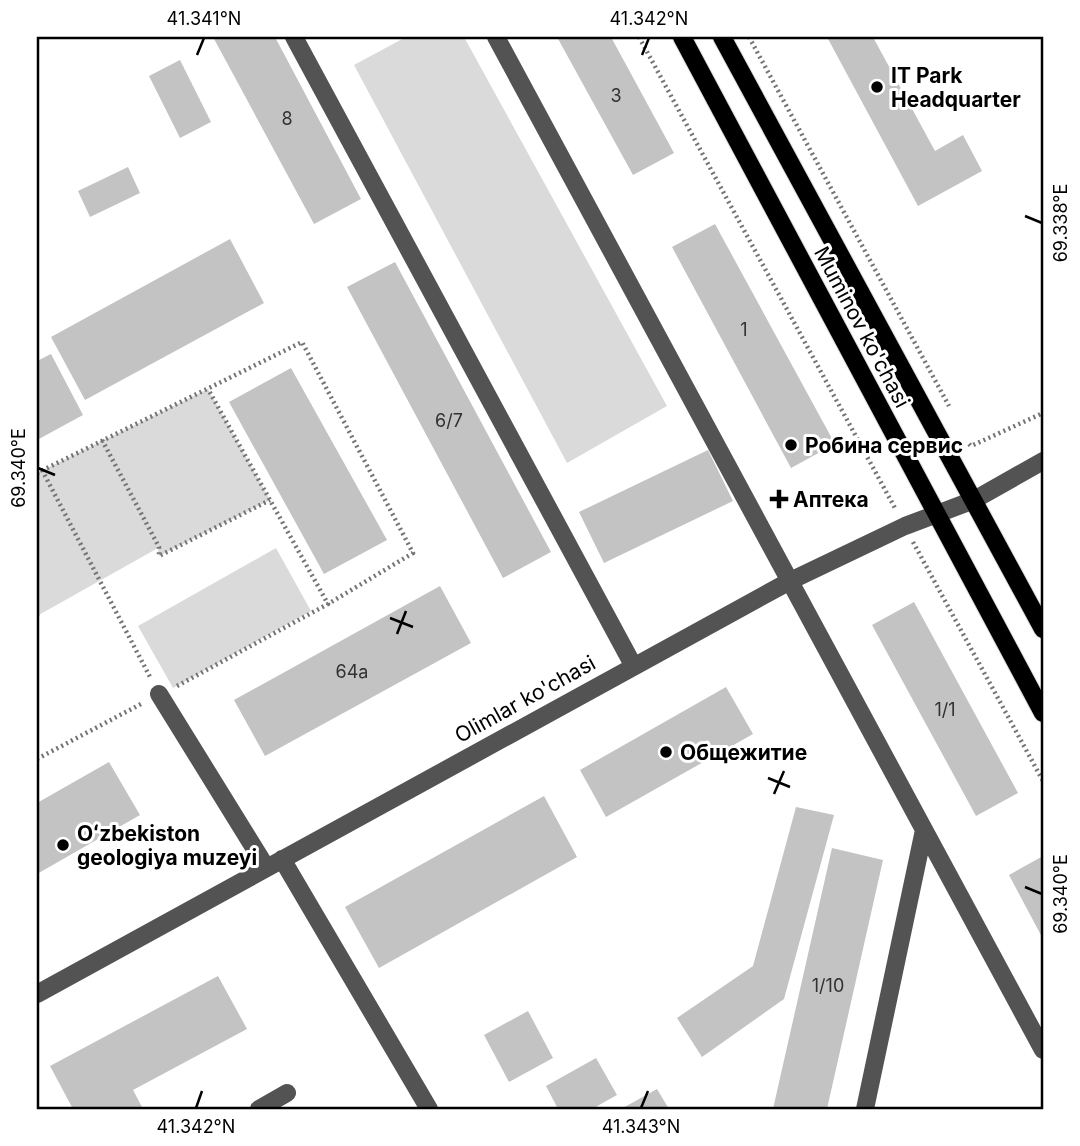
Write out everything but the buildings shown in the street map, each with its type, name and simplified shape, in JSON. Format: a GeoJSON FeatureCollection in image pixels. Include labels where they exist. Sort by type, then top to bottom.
{"type":"FeatureCollection","features":[{"type":"Feature","properties":{"kind":"main road","name":"Muminov ko'chasi"},"geometry":{"type":"LineString","coordinates":[[682,37],[1043,713]]}},
{"type":"Feature","properties":{"kind":"main road","name":"Muminov ko'chasi"},"geometry":{"type":"LineString","coordinates":[[726,38],[1043,629]]}},
{"type":"Feature","properties":{"kind":"street"},"geometry":{"type":"LineString","coordinates":[[294,37],[633,665]]}},
{"type":"Feature","properties":{"kind":"street"},"geometry":{"type":"LineString","coordinates":[[496,37],[1043,1050]]}},
{"type":"Feature","properties":{"kind":"street","name":"Olimlar ko'chasi"},"geometry":{"type":"LineString","coordinates":[[37,994],[790,581],[905,526],[974,500],[1043,461]]}},
{"type":"Feature","properties":{"kind":"street"},"geometry":{"type":"LineString","coordinates":[[159,694],[274,863],[429,1109]]}},
{"type":"Feature","properties":{"kind":"street"},"geometry":{"type":"LineString","coordinates":[[865,1109],[924,830]]}},
{"type":"Feature","properties":{"kind":"street"},"geometry":{"type":"LineString","coordinates":[[259,1109],[287,1093]]}},
{"type":"Feature","properties":{"kind":"path"},"geometry":{"type":"LineString","coordinates":[[639,37],[1043,781]]}},
{"type":"Feature","properties":{"kind":"path"},"geometry":{"type":"LineString","coordinates":[[749,37],[951,410]]}},
{"type":"Feature","properties":{"kind":"path"},"geometry":{"type":"LineString","coordinates":[[37,759],[328,604],[413,553],[302,342],[39,472],[159,694]]}},
{"type":"Feature","properties":{"kind":"path"},"geometry":{"type":"LineString","coordinates":[[208,389],[328,604]]}},
{"type":"Feature","properties":{"kind":"path"},"geometry":{"type":"LineString","coordinates":[[964,435],[971,446],[1043,413]]}},
{"type":"Feature","properties":{"kind":"path"},"geometry":{"type":"LineString","coordinates":[[102,440],[159,547],[159,556],[270,500]]}},
{"type":"Feature","properties":{"kind":"shaded area"},"geometry":{"type":"Polygon","coordinates":[[[406,37],[464,37],[667,406],[567,463],[354,65],[406,37]]]}},
{"type":"Feature","properties":{"kind":"shaded area"},"geometry":{"type":"Polygon","coordinates":[[[208,389],[270,500],[159,556],[158,548],[37,616],[37,473],[208,389]]]}},
{"type":"Feature","properties":{"kind":"shaded area"},"geometry":{"type":"Polygon","coordinates":[[[276,548],[311,611],[173,688],[138,626],[276,548]]]}},
{"type":"Feature","properties":{"kind":"place","name":"IT Park Headquarter"},"geometry":{"type":"Point","coordinates":[877,87]}},
{"type":"Feature","properties":{"kind":"place","name":"Робина сервис"},"geometry":{"type":"Point","coordinates":[791,445]}},
{"type":"Feature","properties":{"kind":"place","name":"Аптека"},"geometry":{"type":"Point","coordinates":[779,499]}},
{"type":"Feature","properties":{"kind":"place","name":"Общежитие"},"geometry":{"type":"Point","coordinates":[666,752]}},
{"type":"Feature","properties":{"kind":"place","name":"Oʻzbekiston geologiya muzeyi"},"geometry":{"type":"Point","coordinates":[63,845]}}]}
